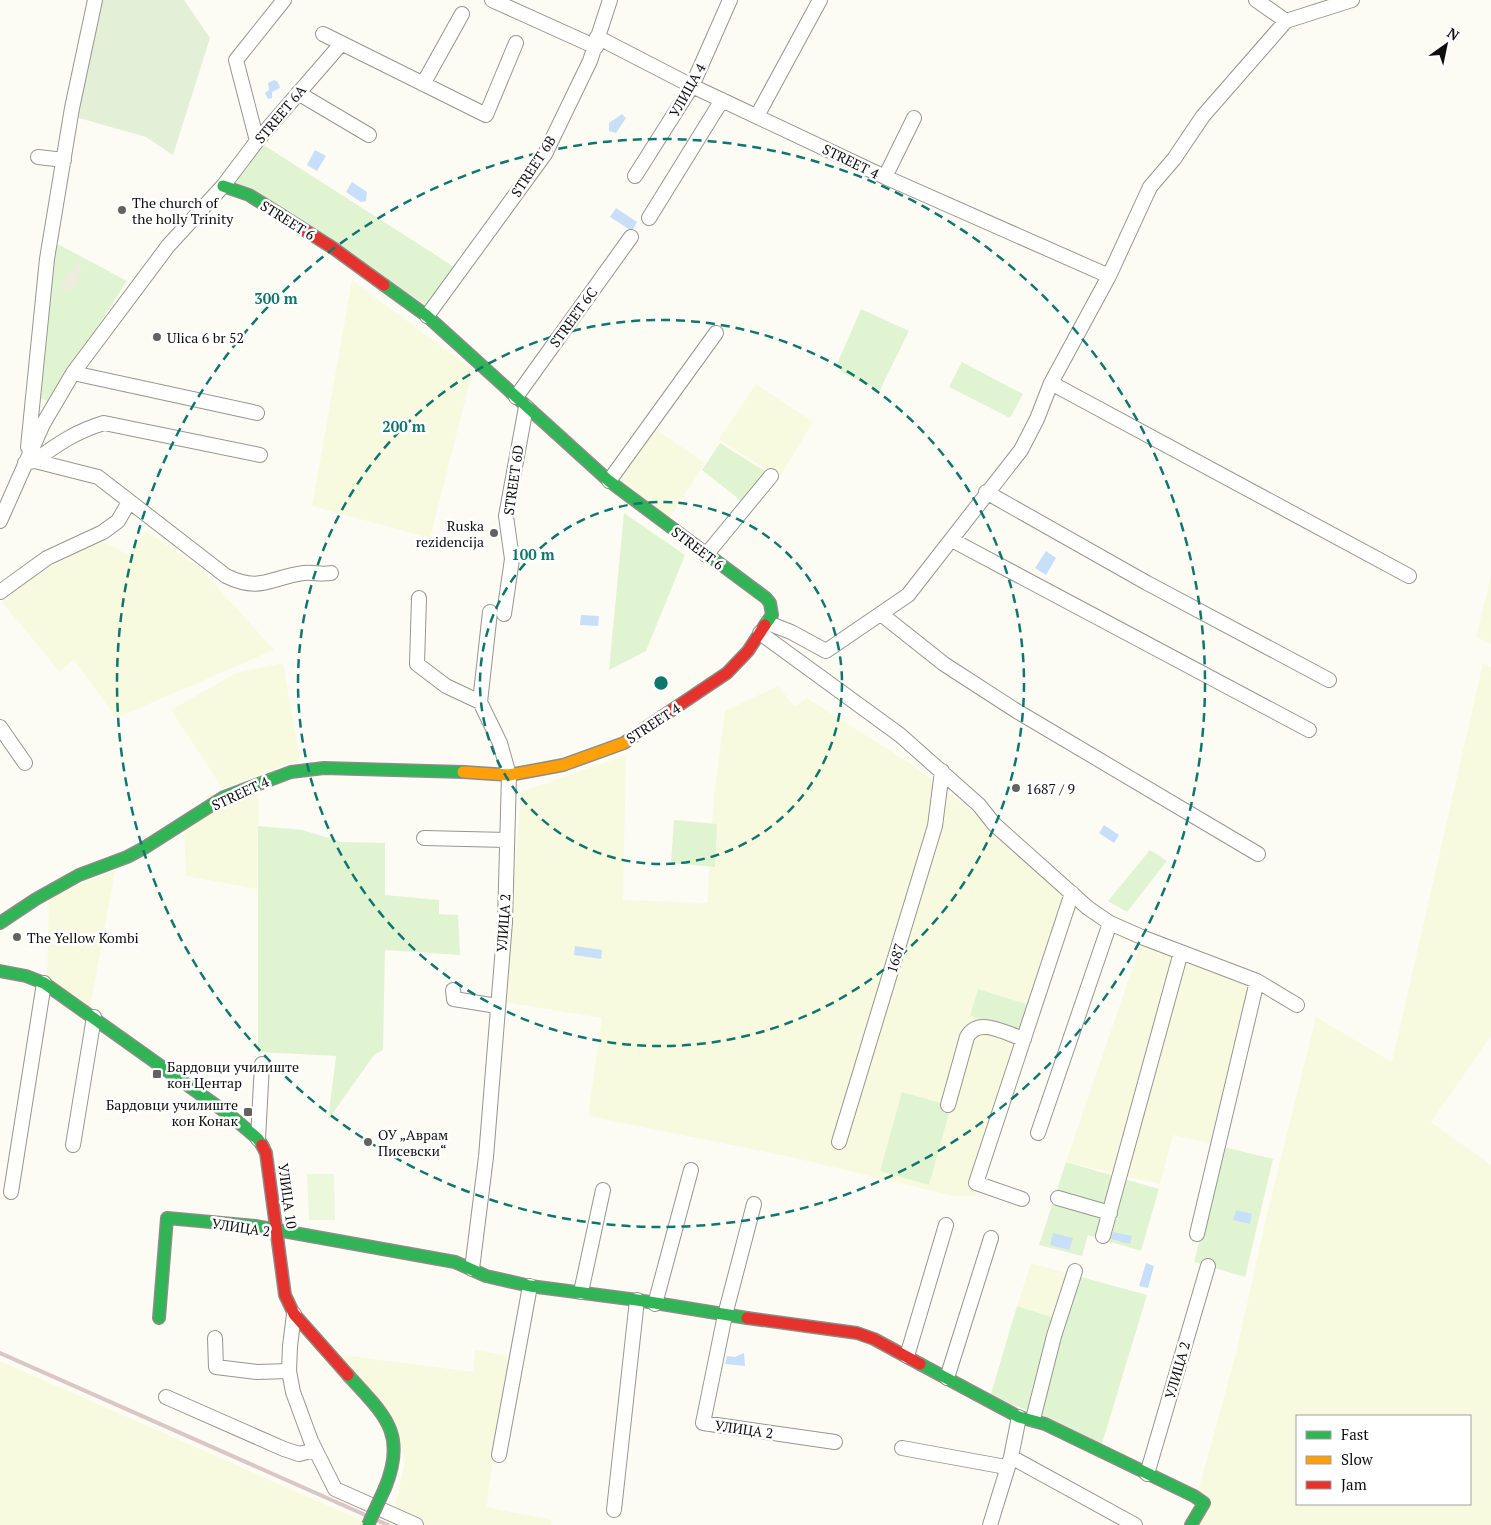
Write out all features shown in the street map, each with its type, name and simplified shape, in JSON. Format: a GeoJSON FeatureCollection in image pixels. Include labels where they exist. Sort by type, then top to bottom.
{"type":"FeatureCollection","features":[{"type":"Feature","properties":{"kind":"street"},"geometry":{"type":"LineString","coordinates":[[30,462],[47,259],[72,108],[95,0]]}},
{"type":"Feature","properties":{"kind":"street"},"geometry":{"type":"LineString","coordinates":[[257,140],[236,60],[284,0]]}},
{"type":"Feature","properties":{"kind":"street","name":"STREET 4"},"geometry":{"type":"LineString","coordinates":[[492,0],[515,5],[758,116],[885,177],[1109,276]]}},
{"type":"Feature","properties":{"kind":"street","name":"STREET 6B"},"geometry":{"type":"LineString","coordinates":[[427,316],[544,154],[576,94],[610,0]]}},
{"type":"Feature","properties":{"kind":"street","name":"УЛИЦА 4"},"geometry":{"type":"LineString","coordinates":[[635,176],[692,86],[730,0]]}},
{"type":"Feature","properties":{"kind":"street"},"geometry":{"type":"LineString","coordinates":[[758,116],[820,0]]}},
{"type":"Feature","properties":{"kind":"street"},"geometry":{"type":"LineString","coordinates":[[1256,0],[1286,21]]}},
{"type":"Feature","properties":{"kind":"street"},"geometry":{"type":"LineString","coordinates":[[764,628],[791,632],[826,651],[908,596],[1020,450],[1036,419],[1051,383],[1109,276],[1150,187],[1174,158],[1203,116],[1286,21],[1352,0]]}},
{"type":"Feature","properties":{"kind":"street"},"geometry":{"type":"LineString","coordinates":[[423,84],[462,14]]}},
{"type":"Feature","properties":{"kind":"street"},"geometry":{"type":"LineString","coordinates":[[323,34],[486,115],[516,43]]}},
{"type":"Feature","properties":{"kind":"street","name":"STREET 6A"},"geometry":{"type":"LineString","coordinates":[[223,186],[257,140],[341,44]]}},
{"type":"Feature","properties":{"kind":"street"},"geometry":{"type":"LineString","coordinates":[[298,94],[369,135]]}},
{"type":"Feature","properties":{"kind":"street"},"geometry":{"type":"LineString","coordinates":[[649,218],[722,100]]}},
{"type":"Feature","properties":{"kind":"street"},"geometry":{"type":"LineString","coordinates":[[885,177],[914,118]]}},
{"type":"Feature","properties":{"kind":"street"},"geometry":{"type":"LineString","coordinates":[[38,157],[64,160]]}},
{"type":"Feature","properties":{"kind":"street"},"geometry":{"type":"LineString","coordinates":[[0,521],[30,462],[43,424],[74,373],[168,246],[223,186]]}},
{"type":"Feature","properties":{"kind":"street","name":"STREET 6"},"geometry":{"type":"LineString","coordinates":[[223,186],[249,195],[325,243],[427,316],[609,481],[706,556],[766,598],[770,603],[772,616],[764,628]]}},
{"type":"Feature","properties":{"kind":"street","name":"STREET 6C"},"geometry":{"type":"LineString","coordinates":[[521,402],[631,237]]}},
{"type":"Feature","properties":{"kind":"street"},"geometry":{"type":"LineString","coordinates":[[609,481],[716,332]]}},
{"type":"Feature","properties":{"kind":"street"},"geometry":{"type":"LineString","coordinates":[[74,373],[258,413]]}},
{"type":"Feature","properties":{"kind":"street"},"geometry":{"type":"LineString","coordinates":[[1051,383],[1409,576]]}},
{"type":"Feature","properties":{"kind":"street","name":"STREET 6D"},"geometry":{"type":"LineString","coordinates":[[480,702],[497,613],[512,559],[506,516],[521,402]]}},
{"type":"Feature","properties":{"kind":"street"},"geometry":{"type":"LineString","coordinates":[[30,462],[86,428],[104,423],[260,454]]}},
{"type":"Feature","properties":{"kind":"street"},"geometry":{"type":"LineString","coordinates":[[30,462],[98,477],[226,576],[237,581],[263,584],[300,574],[331,573]]}},
{"type":"Feature","properties":{"kind":"street"},"geometry":{"type":"LineString","coordinates":[[706,556],[771,476]]}},
{"type":"Feature","properties":{"kind":"street"},"geometry":{"type":"LineString","coordinates":[[986,492],[1147,583],[1329,680]]}},
{"type":"Feature","properties":{"kind":"street"},"geometry":{"type":"LineString","coordinates":[[0,592],[47,558],[103,532],[118,521],[129,502]]}},
{"type":"Feature","properties":{"kind":"street"},"geometry":{"type":"LineString","coordinates":[[952,540],[1309,730]]}},
{"type":"Feature","properties":{"kind":"street"},"geometry":{"type":"LineString","coordinates":[[419,598],[417,664],[446,686],[480,702],[500,743],[509,775]]}},
{"type":"Feature","properties":{"kind":"street"},"geometry":{"type":"LineString","coordinates":[[881,614],[944,664],[1015,710],[1258,854]]}},
{"type":"Feature","properties":{"kind":"street"},"geometry":{"type":"LineString","coordinates":[[764,628],[900,736],[979,805],[994,824],[1072,893],[1110,923],[1257,981],[1297,1005]]}},
{"type":"Feature","properties":{"kind":"street","name":"STREET 4"},"geometry":{"type":"LineString","coordinates":[[0,923],[79,875],[127,857],[144,848],[224,797],[291,772],[324,768],[364,768],[509,775],[563,765],[624,742],[727,673],[748,652],[764,628]]}},
{"type":"Feature","properties":{"kind":"street"},"geometry":{"type":"LineString","coordinates":[[0,727],[26,763]]}},
{"type":"Feature","properties":{"kind":"street","name":"1687"},"geometry":{"type":"LineString","coordinates":[[839,1142],[935,826],[942,772]]}},
{"type":"Feature","properties":{"kind":"street","name":"УЛИЦА 2"},"geometry":{"type":"LineString","coordinates":[[472,1268],[486,1157],[505,922],[509,775]]}},
{"type":"Feature","properties":{"kind":"street"},"geometry":{"type":"LineString","coordinates":[[424,838],[507,840]]}},
{"type":"Feature","properties":{"kind":"street"},"geometry":{"type":"LineString","coordinates":[[1022,1199],[976,1183],[1072,893]]}},
{"type":"Feature","properties":{"kind":"street"},"geometry":{"type":"LineString","coordinates":[[1038,1133],[1110,923]]}},
{"type":"Feature","properties":{"kind":"street"},"geometry":{"type":"LineString","coordinates":[[1102,1236],[1110,1213],[1181,952]]}},
{"type":"Feature","properties":{"kind":"street","name":"УЛИЦА 10"},"geometry":{"type":"LineString","coordinates":[[0,971],[26,976],[44,983],[231,1116],[258,1139],[266,1153],[285,1295],[294,1314],[385,1416],[391,1426],[395,1460],[393,1470],[368,1525]]}},
{"type":"Feature","properties":{"kind":"street"},"geometry":{"type":"LineString","coordinates":[[1197,1234],[1257,981]]}},
{"type":"Feature","properties":{"kind":"street"},"geometry":{"type":"LineString","coordinates":[[11,1192],[44,983]]}},
{"type":"Feature","properties":{"kind":"street"},"geometry":{"type":"LineString","coordinates":[[453,990],[454,998],[497,1006]]}},
{"type":"Feature","properties":{"kind":"street"},"geometry":{"type":"LineString","coordinates":[[73,1146],[94,1018]]}},
{"type":"Feature","properties":{"kind":"street"},"geometry":{"type":"LineString","coordinates":[[948,1105],[967,1037],[972,1030],[982,1025],[1024,1039]]}},
{"type":"Feature","properties":{"kind":"street"},"geometry":{"type":"LineString","coordinates":[[258,1139],[262,1064]]}},
{"type":"Feature","properties":{"kind":"street"},"geometry":{"type":"LineString","coordinates":[[655,1304],[691,1170]]}},
{"type":"Feature","properties":{"kind":"street"},"geometry":{"type":"LineString","coordinates":[[581,1292],[603,1190]]}},
{"type":"Feature","properties":{"kind":"street"},"geometry":{"type":"LineString","coordinates":[[1058,1198],[1110,1213]]}},
{"type":"Feature","properties":{"kind":"street","name":"УЛИЦА 2"},"geometry":{"type":"LineString","coordinates":[[754,1204],[724,1315],[703,1423],[835,1442]]}},
{"type":"Feature","properties":{"kind":"street","name":"УЛИЦА 2"},"geometry":{"type":"LineString","coordinates":[[159,1318],[167,1218],[255,1226],[278,1232],[455,1262],[472,1268],[486,1276],[530,1286],[637,1300],[724,1315],[857,1334],[874,1339],[1026,1418],[1204,1503],[1191,1525]]}},
{"type":"Feature","properties":{"kind":"street"},"geometry":{"type":"LineString","coordinates":[[907,1356],[946,1225]]}},
{"type":"Feature","properties":{"kind":"street"},"geometry":{"type":"LineString","coordinates":[[947,1378],[991,1238]]}},
{"type":"Feature","properties":{"kind":"street","name":"УЛИЦА 2"},"geometry":{"type":"LineString","coordinates":[[1146,1474],[1208,1266]]}},
{"type":"Feature","properties":{"kind":"street"},"geometry":{"type":"LineString","coordinates":[[990,1525],[1008,1462],[1026,1418],[1075,1271]]}},
{"type":"Feature","properties":{"kind":"street"},"geometry":{"type":"LineString","coordinates":[[499,1455],[530,1286]]}},
{"type":"Feature","properties":{"kind":"street"},"geometry":{"type":"LineString","coordinates":[[614,1510],[637,1300]]}},
{"type":"Feature","properties":{"kind":"street"},"geometry":{"type":"LineString","coordinates":[[294,1314],[289,1371],[299,1411],[315,1450],[335,1489],[416,1525]]}},
{"type":"Feature","properties":{"kind":"street"},"geometry":{"type":"LineString","coordinates":[[215,1338],[216,1367],[257,1372],[289,1371]]}},
{"type":"Feature","properties":{"kind":"street"},"geometry":{"type":"LineString","coordinates":[[166,1397],[284,1449],[299,1454],[315,1450]]}},
{"type":"Feature","properties":{"kind":"street"},"geometry":{"type":"LineString","coordinates":[[902,1448],[1008,1462],[1134,1525]]}},
{"type":"Feature","properties":{"kind":"green space"},"geometry":{"type":"Polygon","coordinates":[[[98,0],[184,0],[210,38],[173,155],[146,137],[72,116],[98,0]]]}},
{"type":"Feature","properties":{"kind":"green space"},"geometry":{"type":"Polygon","coordinates":[[[259,142],[456,268],[434,301],[426,305],[232,180],[259,142]]]}},
{"type":"Feature","properties":{"kind":"green space"},"geometry":{"type":"Polygon","coordinates":[[[54,242],[127,281],[49,402],[36,396],[54,242]]]}},
{"type":"Feature","properties":{"kind":"green space"},"geometry":{"type":"Polygon","coordinates":[[[352,280],[473,370],[430,538],[312,506],[352,280]]]}},
{"type":"Feature","properties":{"kind":"green space"},"geometry":{"type":"Polygon","coordinates":[[[861,309],[909,331],[880,390],[843,373],[837,364],[861,309]]]}},
{"type":"Feature","properties":{"kind":"green space"},"geometry":{"type":"Polygon","coordinates":[[[962,362],[1023,394],[1010,418],[949,387],[962,362]]]}},
{"type":"Feature","properties":{"kind":"green space"},"geometry":{"type":"Polygon","coordinates":[[[756,384],[813,422],[779,478],[719,439],[756,384]]]}},
{"type":"Feature","properties":{"kind":"green space"},"geometry":{"type":"Polygon","coordinates":[[[654,428],[705,463],[668,520],[620,480],[654,428]]]}},
{"type":"Feature","properties":{"kind":"green space"},"geometry":{"type":"Polygon","coordinates":[[[720,443],[769,474],[745,504],[702,470],[720,443]]]}},
{"type":"Feature","properties":{"kind":"green space"},"geometry":{"type":"Polygon","coordinates":[[[624,513],[685,555],[646,651],[609,670],[624,513]]]}},
{"type":"Feature","properties":{"kind":"green space"},"geometry":{"type":"Polygon","coordinates":[[[146,531],[199,567],[274,650],[116,718],[74,659],[60,672],[2,602],[33,577],[99,540],[129,555],[146,531]]]}},
{"type":"Feature","properties":{"kind":"green space"},"geometry":{"type":"Polygon","coordinates":[[[1491,576],[1491,644],[1476,637],[1491,576]]]}},
{"type":"Feature","properties":{"kind":"green space"},"geometry":{"type":"Polygon","coordinates":[[[283,663],[300,759],[223,789],[171,710],[236,673],[283,663]]]}},
{"type":"Feature","properties":{"kind":"green space"},"geometry":{"type":"Polygon","coordinates":[[[1483,663],[1491,667],[1491,1036],[1431,1122],[1491,1165],[1491,1525],[1184,1525],[1193,1510],[1235,1357],[1268,1210],[1316,1017],[1392,1062],[1483,663]]]}},
{"type":"Feature","properties":{"kind":"green space"},"geometry":{"type":"Polygon","coordinates":[[[778,686],[795,707],[807,698],[911,764],[1101,909],[1254,981],[1214,1144],[1173,1135],[1160,1184],[1066,1162],[1140,946],[1109,933],[1078,909],[1066,928],[975,1196],[954,1196],[791,1157],[588,1116],[602,1018],[504,1002],[521,792],[626,755],[623,900],[707,903],[714,796],[725,711],[778,686]]]}},
{"type":"Feature","properties":{"kind":"green space"},"geometry":{"type":"Polygon","coordinates":[[[259,793],[257,889],[186,876],[184,829],[224,806],[259,793]]]}},
{"type":"Feature","properties":{"kind":"green space"},"geometry":{"type":"Polygon","coordinates":[[[674,820],[717,824],[715,867],[671,863],[674,820]]]}},
{"type":"Feature","properties":{"kind":"green space"},"geometry":{"type":"Polygon","coordinates":[[[258,826],[303,830],[341,842],[385,843],[385,895],[439,900],[439,914],[458,915],[460,955],[385,950],[383,1050],[374,1055],[328,1120],[336,1056],[258,1052],[258,826]]]}},
{"type":"Feature","properties":{"kind":"green space"},"geometry":{"type":"Polygon","coordinates":[[[1150,850],[1167,861],[1127,912],[1108,901],[1150,850]]]}},
{"type":"Feature","properties":{"kind":"green space"},"geometry":{"type":"Polygon","coordinates":[[[115,871],[89,1014],[47,983],[49,895],[115,871]]]}},
{"type":"Feature","properties":{"kind":"green space"},"geometry":{"type":"Polygon","coordinates":[[[978,989],[1029,1005],[1020,1032],[970,1016],[978,989]]]}},
{"type":"Feature","properties":{"kind":"green space"},"geometry":{"type":"Polygon","coordinates":[[[902,1092],[951,1106],[929,1185],[880,1171],[902,1092]]]}},
{"type":"Feature","properties":{"kind":"green space"},"geometry":{"type":"Polygon","coordinates":[[[1224,1147],[1273,1159],[1245,1277],[1194,1262],[1224,1147]]]}},
{"type":"Feature","properties":{"kind":"green space"},"geometry":{"type":"Polygon","coordinates":[[[1066,1162],[1159,1189],[1141,1251],[1088,1235],[1082,1256],[1039,1245],[1066,1162]]]}},
{"type":"Feature","properties":{"kind":"green space"},"geometry":{"type":"Polygon","coordinates":[[[307,1174],[334,1174],[335,1220],[309,1220],[307,1174]]]}},
{"type":"Feature","properties":{"kind":"green space"},"geometry":{"type":"Polygon","coordinates":[[[1031,1263],[1071,1274],[1058,1319],[1017,1306],[1031,1263]]]}},
{"type":"Feature","properties":{"kind":"green space"},"geometry":{"type":"Polygon","coordinates":[[[1078,1276],[1147,1295],[1101,1447],[1036,1416],[1078,1276]]]}},
{"type":"Feature","properties":{"kind":"green space"},"geometry":{"type":"Polygon","coordinates":[[[1017,1306],[1058,1319],[1032,1412],[990,1397],[1017,1306]]]}},
{"type":"Feature","properties":{"kind":"green space"},"geometry":{"type":"Polygon","coordinates":[[[475,1350],[509,1356],[486,1507],[552,1520],[551,1525],[391,1525],[405,1460],[395,1424],[334,1354],[473,1372],[475,1350]]]}},
{"type":"Feature","properties":{"kind":"green space"},"geometry":{"type":"Polygon","coordinates":[[[0,1361],[372,1525],[0,1525],[0,1361]]]}},
{"type":"Feature","properties":{"kind":"shaded area"},"geometry":{"type":"Polygon","coordinates":[[[77,262],[82,264],[77,274],[80,276],[71,292],[61,287],[77,262]]]}},
{"type":"Feature","properties":{"kind":"water"},"geometry":{"type":"Polygon","coordinates":[[[274,80],[278,82],[280,88],[272,92],[272,98],[268,99],[265,93],[269,90],[268,83],[274,80]]]}},
{"type":"Feature","properties":{"kind":"water"},"geometry":{"type":"Polygon","coordinates":[[[622,114],[626,118],[616,133],[609,131],[609,123],[622,114]]]}},
{"type":"Feature","properties":{"kind":"water"},"geometry":{"type":"Polygon","coordinates":[[[315,150],[326,156],[317,171],[307,165],[315,150]]]}},
{"type":"Feature","properties":{"kind":"water"},"geometry":{"type":"Polygon","coordinates":[[[352,182],[367,192],[366,201],[361,202],[346,192],[352,182]]]}},
{"type":"Feature","properties":{"kind":"water"},"geometry":{"type":"Polygon","coordinates":[[[616,208],[637,222],[632,231],[610,217],[616,208]]]}},
{"type":"Feature","properties":{"kind":"water"},"geometry":{"type":"Polygon","coordinates":[[[1046,551],[1056,558],[1046,575],[1035,568],[1046,551]]]}},
{"type":"Feature","properties":{"kind":"water"},"geometry":{"type":"Polygon","coordinates":[[[581,615],[599,616],[598,626],[580,625],[581,615]]]}},
{"type":"Feature","properties":{"kind":"water"},"geometry":{"type":"Polygon","coordinates":[[[1104,825],[1119,835],[1114,843],[1099,833],[1104,825]]]}},
{"type":"Feature","properties":{"kind":"water"},"geometry":{"type":"Polygon","coordinates":[[[575,946],[602,950],[601,959],[574,955],[575,946]]]}},
{"type":"Feature","properties":{"kind":"water"},"geometry":{"type":"Polygon","coordinates":[[[1236,1210],[1252,1214],[1250,1224],[1233,1220],[1236,1210]]]}},
{"type":"Feature","properties":{"kind":"water"},"geometry":{"type":"Polygon","coordinates":[[[1113,1232],[1132,1236],[1130,1244],[1111,1239],[1113,1232]]]}},
{"type":"Feature","properties":{"kind":"water"},"geometry":{"type":"Polygon","coordinates":[[[1053,1233],[1073,1238],[1069,1250],[1050,1245],[1053,1233]]]}},
{"type":"Feature","properties":{"kind":"water"},"geometry":{"type":"Polygon","coordinates":[[[1146,1263],[1154,1266],[1148,1288],[1139,1286],[1146,1263]]]}},
{"type":"Feature","properties":{"kind":"water"},"geometry":{"type":"Polygon","coordinates":[[[744,1353],[745,1366],[725,1364],[727,1356],[735,1357],[744,1353]]]}},
{"type":"Feature","properties":{"kind":"railway"},"geometry":{"type":"LineString","coordinates":[[0,1353],[388,1525]]}},
{"type":"Feature","properties":{"kind":"traffic: fast"},"geometry":{"type":"LineString","coordinates":[[223,186],[249,195],[281,215]]}},
{"type":"Feature","properties":{"kind":"traffic: fast"},"geometry":{"type":"LineString","coordinates":[[384,285],[427,316],[609,481],[766,598],[770,603],[772,615],[765,625]]}},
{"type":"Feature","properties":{"kind":"traffic: fast"},"geometry":{"type":"LineString","coordinates":[[0,923],[36,899],[79,875],[127,857],[144,848],[224,797],[291,772],[324,768],[463,772]]}},
{"type":"Feature","properties":{"kind":"traffic: fast"},"geometry":{"type":"LineString","coordinates":[[0,971],[26,976],[44,983],[231,1116],[258,1139],[262,1145]]}},
{"type":"Feature","properties":{"kind":"traffic: fast"},"geometry":{"type":"LineString","coordinates":[[159,1318],[167,1218],[255,1226],[455,1262],[486,1276],[530,1286],[637,1300],[747,1318]]}},
{"type":"Feature","properties":{"kind":"traffic: fast"},"geometry":{"type":"LineString","coordinates":[[920,1364],[1019,1417],[1045,1424],[1194,1496],[1204,1503],[1191,1525]]}},
{"type":"Feature","properties":{"kind":"traffic: fast"},"geometry":{"type":"LineString","coordinates":[[348,1375],[381,1413],[393,1438],[394,1452],[385,1488]]}},
{"type":"Feature","properties":{"kind":"traffic: fast"},"geometry":{"type":"LineString","coordinates":[[368,1525],[385,1488]]}},
{"type":"Feature","properties":{"kind":"traffic: slow"},"geometry":{"type":"LineString","coordinates":[[463,772],[509,775],[563,765],[624,743],[663,716]]}},
{"type":"Feature","properties":{"kind":"traffic: jam"},"geometry":{"type":"LineString","coordinates":[[281,215],[333,248],[384,285]]}},
{"type":"Feature","properties":{"kind":"traffic: jam"},"geometry":{"type":"LineString","coordinates":[[663,716],[727,673],[748,651],[765,625]]}},
{"type":"Feature","properties":{"kind":"traffic: jam"},"geometry":{"type":"LineString","coordinates":[[262,1145],[266,1153],[285,1295],[294,1314],[348,1375]]}},
{"type":"Feature","properties":{"kind":"traffic: jam"},"geometry":{"type":"LineString","coordinates":[[747,1318],[857,1333],[874,1339],[920,1364]]}},
{"type":"Feature","properties":{"kind":"place","name":"Тhe church of the holly Trinity"},"geometry":{"type":"Point","coordinates":[122,210]}},
{"type":"Feature","properties":{"kind":"place","name":"Ulica 6 br 52"},"geometry":{"type":"Point","coordinates":[157,337]}},
{"type":"Feature","properties":{"kind":"place","name":"Ruska rezidencija"},"geometry":{"type":"Point","coordinates":[494,533]}},
{"type":"Feature","properties":{"kind":"place","name":"1687 / 9"},"geometry":{"type":"Point","coordinates":[1016,788]}},
{"type":"Feature","properties":{"kind":"place","name":"The Yellow Kombi"},"geometry":{"type":"Point","coordinates":[17,937]}},
{"type":"Feature","properties":{"kind":"place","name":"Бардовци училиште кон Центар"},"geometry":{"type":"Point","coordinates":[157,1074]}},
{"type":"Feature","properties":{"kind":"place","name":"Бардовци училиште кон Конак"},"geometry":{"type":"Point","coordinates":[248,1112]}},
{"type":"Feature","properties":{"kind":"place","name":"ОУ „Аврам Писевски“"},"geometry":{"type":"Point","coordinates":[368,1142]}}]}
